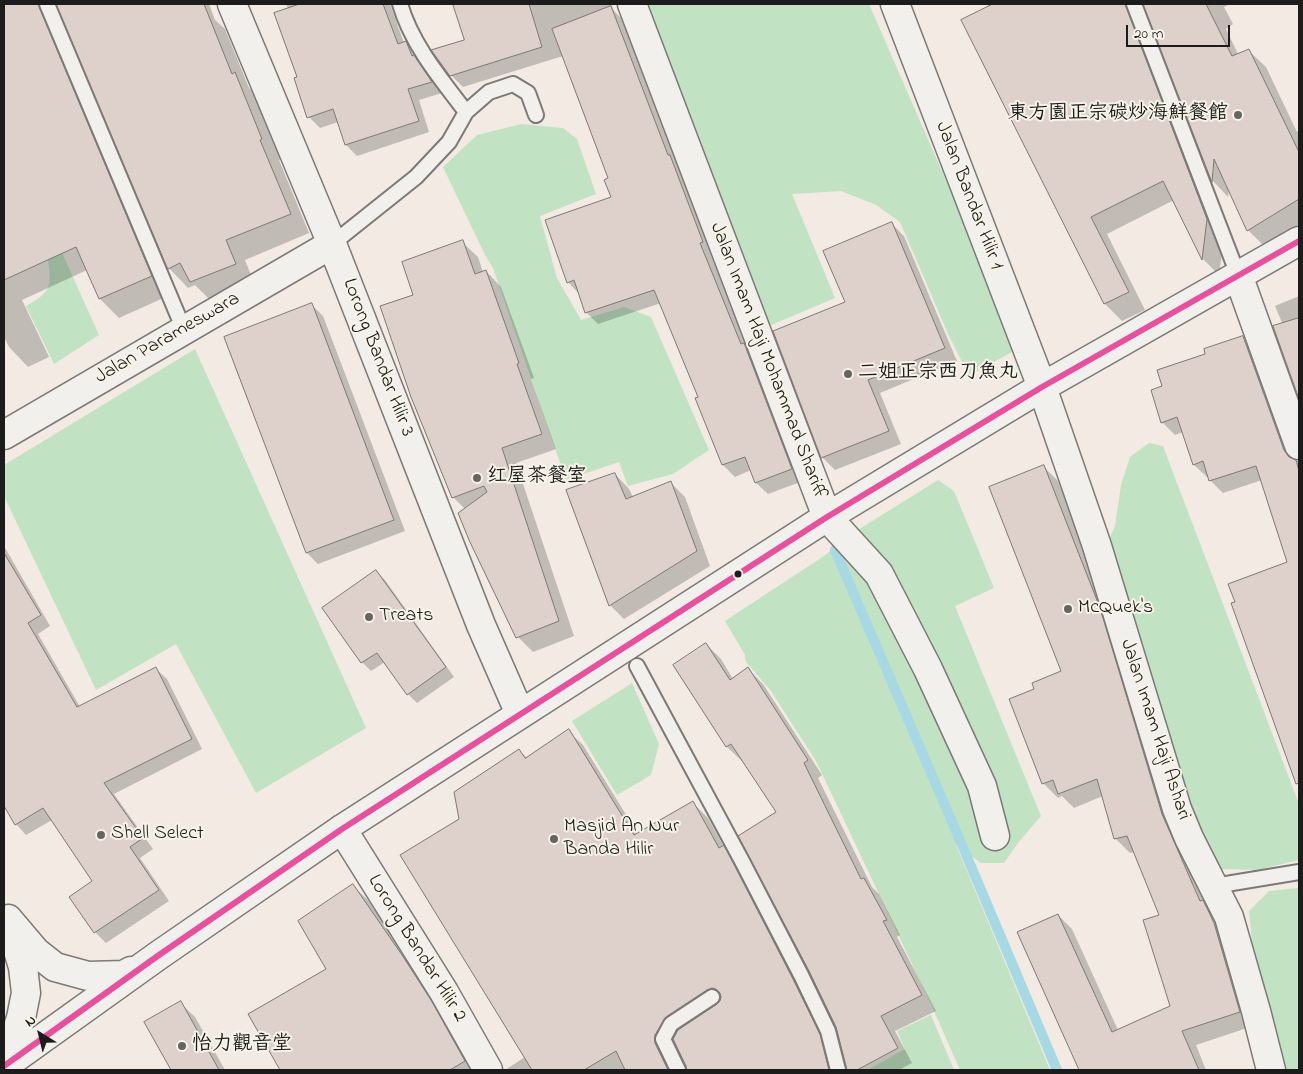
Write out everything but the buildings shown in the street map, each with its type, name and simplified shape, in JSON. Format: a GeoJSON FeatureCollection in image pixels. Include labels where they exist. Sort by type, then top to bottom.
{"type":"FeatureCollection","features":[{"type":"Feature","properties":{"kind":"street","name":"Lorong Bandar Hilir 3"},"geometry":{"type":"LineString","coordinates":[[232,4],[332,244],[478,616],[520,714]]}},
{"type":"Feature","properties":{"kind":"street","name":"Jalan Imam Haji Mohammad Shariff"},"geometry":{"type":"LineString","coordinates":[[632,4],[827,517],[879,574],[928,669],[982,786],[995,836]]}},
{"type":"Feature","properties":{"kind":"street","name":"Jalan Bandar Hilir 1"},"geometry":{"type":"LineString","coordinates":[[894,4],[1042,387]]}},
{"type":"Feature","properties":{"kind":"street"},"geometry":{"type":"LineString","coordinates":[[4,1066],[159,955],[342,829],[827,517],[1042,387],[1299,241]]}},
{"type":"Feature","properties":{"kind":"street","name":"Jalan Parameswara"},"geometry":{"type":"LineString","coordinates":[[4,435],[332,244]]}},
{"type":"Feature","properties":{"kind":"street"},"geometry":{"type":"LineString","coordinates":[[1238,275],[1299,445]]}},
{"type":"Feature","properties":{"kind":"street","name":"Jalan Imam Haji Ashari"},"geometry":{"type":"LineString","coordinates":[[1042,387],[1097,546],[1177,809],[1189,838],[1229,917],[1271,1070]]}},
{"type":"Feature","properties":{"kind":"street","name":"Lorong Bandar Hilir 2"},"geometry":{"type":"LineString","coordinates":[[342,829],[444,992],[488,1070]]}},
{"type":"Feature","properties":{"kind":"street"},"geometry":{"type":"LineString","coordinates":[[6,915],[36,952],[55,967],[88,976],[124,975],[159,955]]}},
{"type":"Feature","properties":{"kind":"street"},"geometry":{"type":"LineString","coordinates":[[4,1057],[11,1048],[21,1018],[26,994],[24,967],[6,915]]}},
{"type":"Feature","properties":{"kind":"lane"},"geometry":{"type":"LineString","coordinates":[[47,4],[184,330]]}},
{"type":"Feature","properties":{"kind":"lane"},"geometry":{"type":"LineString","coordinates":[[400,4],[414,38],[466,112]]}},
{"type":"Feature","properties":{"kind":"lane"},"geometry":{"type":"LineString","coordinates":[[1134,4],[1238,275]]}},
{"type":"Feature","properties":{"kind":"lane"},"geometry":{"type":"LineString","coordinates":[[332,244],[416,177],[449,142],[466,112],[489,92],[513,84],[528,94],[536,116]]}},
{"type":"Feature","properties":{"kind":"lane"},"geometry":{"type":"LineString","coordinates":[[637,666],[744,862],[801,975],[828,1031],[838,1070]]}},
{"type":"Feature","properties":{"kind":"lane"},"geometry":{"type":"LineString","coordinates":[[1214,886],[1299,872]]}},
{"type":"Feature","properties":{"kind":"lane"},"geometry":{"type":"LineString","coordinates":[[678,1070],[663,1039],[671,1024],[712,996]]}},
{"type":"Feature","properties":{"kind":"green space"},"geometry":{"type":"Polygon","coordinates":[[[639,4],[869,4],[1019,348],[969,376],[949,336],[900,222],[876,205],[841,191],[792,194],[835,298],[762,329],[639,4]]]}},
{"type":"Feature","properties":{"kind":"green space"},"geometry":{"type":"Polygon","coordinates":[[[521,124],[563,128],[577,139],[596,194],[540,216],[557,278],[581,320],[624,307],[651,317],[709,450],[673,474],[628,486],[619,462],[566,480],[493,268],[443,167],[477,135],[521,124]]]}},
{"type":"Feature","properties":{"kind":"green space"},"geometry":{"type":"Polygon","coordinates":[[[60,248],[99,335],[54,364],[26,306],[41,296],[49,286],[50,274],[47,255],[60,248]]]}},
{"type":"Feature","properties":{"kind":"green space"},"geometry":{"type":"Polygon","coordinates":[[[195,349],[366,728],[256,793],[176,644],[96,690],[4,496],[4,465],[195,349]]]}},
{"type":"Feature","properties":{"kind":"green space"},"geometry":{"type":"Polygon","coordinates":[[[1149,443],[1163,446],[1299,804],[1299,860],[1257,870],[1220,869],[1186,813],[1108,542],[1115,526],[1121,485],[1130,457],[1149,443]]]}},
{"type":"Feature","properties":{"kind":"green space"},"geometry":{"type":"Polygon","coordinates":[[[938,480],[954,491],[994,588],[955,606],[1041,816],[1004,863],[981,863],[956,845],[1050,1070],[960,1070],[930,1002],[816,761],[771,691],[747,663],[745,655],[725,621],[824,556],[861,528],[938,480]]]}},
{"type":"Feature","properties":{"kind":"green space"},"geometry":{"type":"Polygon","coordinates":[[[632,683],[659,744],[651,775],[617,795],[572,721],[632,683]]]}},
{"type":"Feature","properties":{"kind":"green space"},"geometry":{"type":"Polygon","coordinates":[[[1299,888],[1299,1070],[1282,1070],[1254,961],[1249,911],[1269,891],[1299,888]]]}},
{"type":"Feature","properties":{"kind":"green space"},"geometry":{"type":"Polygon","coordinates":[[[931,1015],[954,1070],[869,1070],[905,1049],[897,1031],[931,1015]]]}},
{"type":"Feature","properties":{"kind":"waterway"},"geometry":{"type":"LineString","coordinates":[[835,550],[1057,1070]]}},
{"type":"Feature","properties":{"kind":"transit line"},"geometry":{"type":"LineString","coordinates":[[4,1066],[159,955],[342,829],[827,517],[1042,387],[1299,241]]}},
{"type":"Feature","properties":{"kind":"place","name":"東方園正宗碳炒海鮮餐館"},"geometry":{"type":"Point","coordinates":[1238,115]}},
{"type":"Feature","properties":{"kind":"place","name":"二姐正宗西刀魚丸"},"geometry":{"type":"Point","coordinates":[848,374]}},
{"type":"Feature","properties":{"kind":"place","name":"红屋茶餐室"},"geometry":{"type":"Point","coordinates":[477,478]}},
{"type":"Feature","properties":{"kind":"place","name":"McQuek's"},"geometry":{"type":"Point","coordinates":[1068,609]}},
{"type":"Feature","properties":{"kind":"place","name":"Treats"},"geometry":{"type":"Point","coordinates":[369,617]}},
{"type":"Feature","properties":{"kind":"place","name":"Shell Select"},"geometry":{"type":"Point","coordinates":[101,835]}},
{"type":"Feature","properties":{"kind":"place","name":"Masjid An Nur Banda Hilir"},"geometry":{"type":"Point","coordinates":[554,839]}},
{"type":"Feature","properties":{"kind":"place","name":"怡力觀音堂"},"geometry":{"type":"Point","coordinates":[182,1046]}}]}
